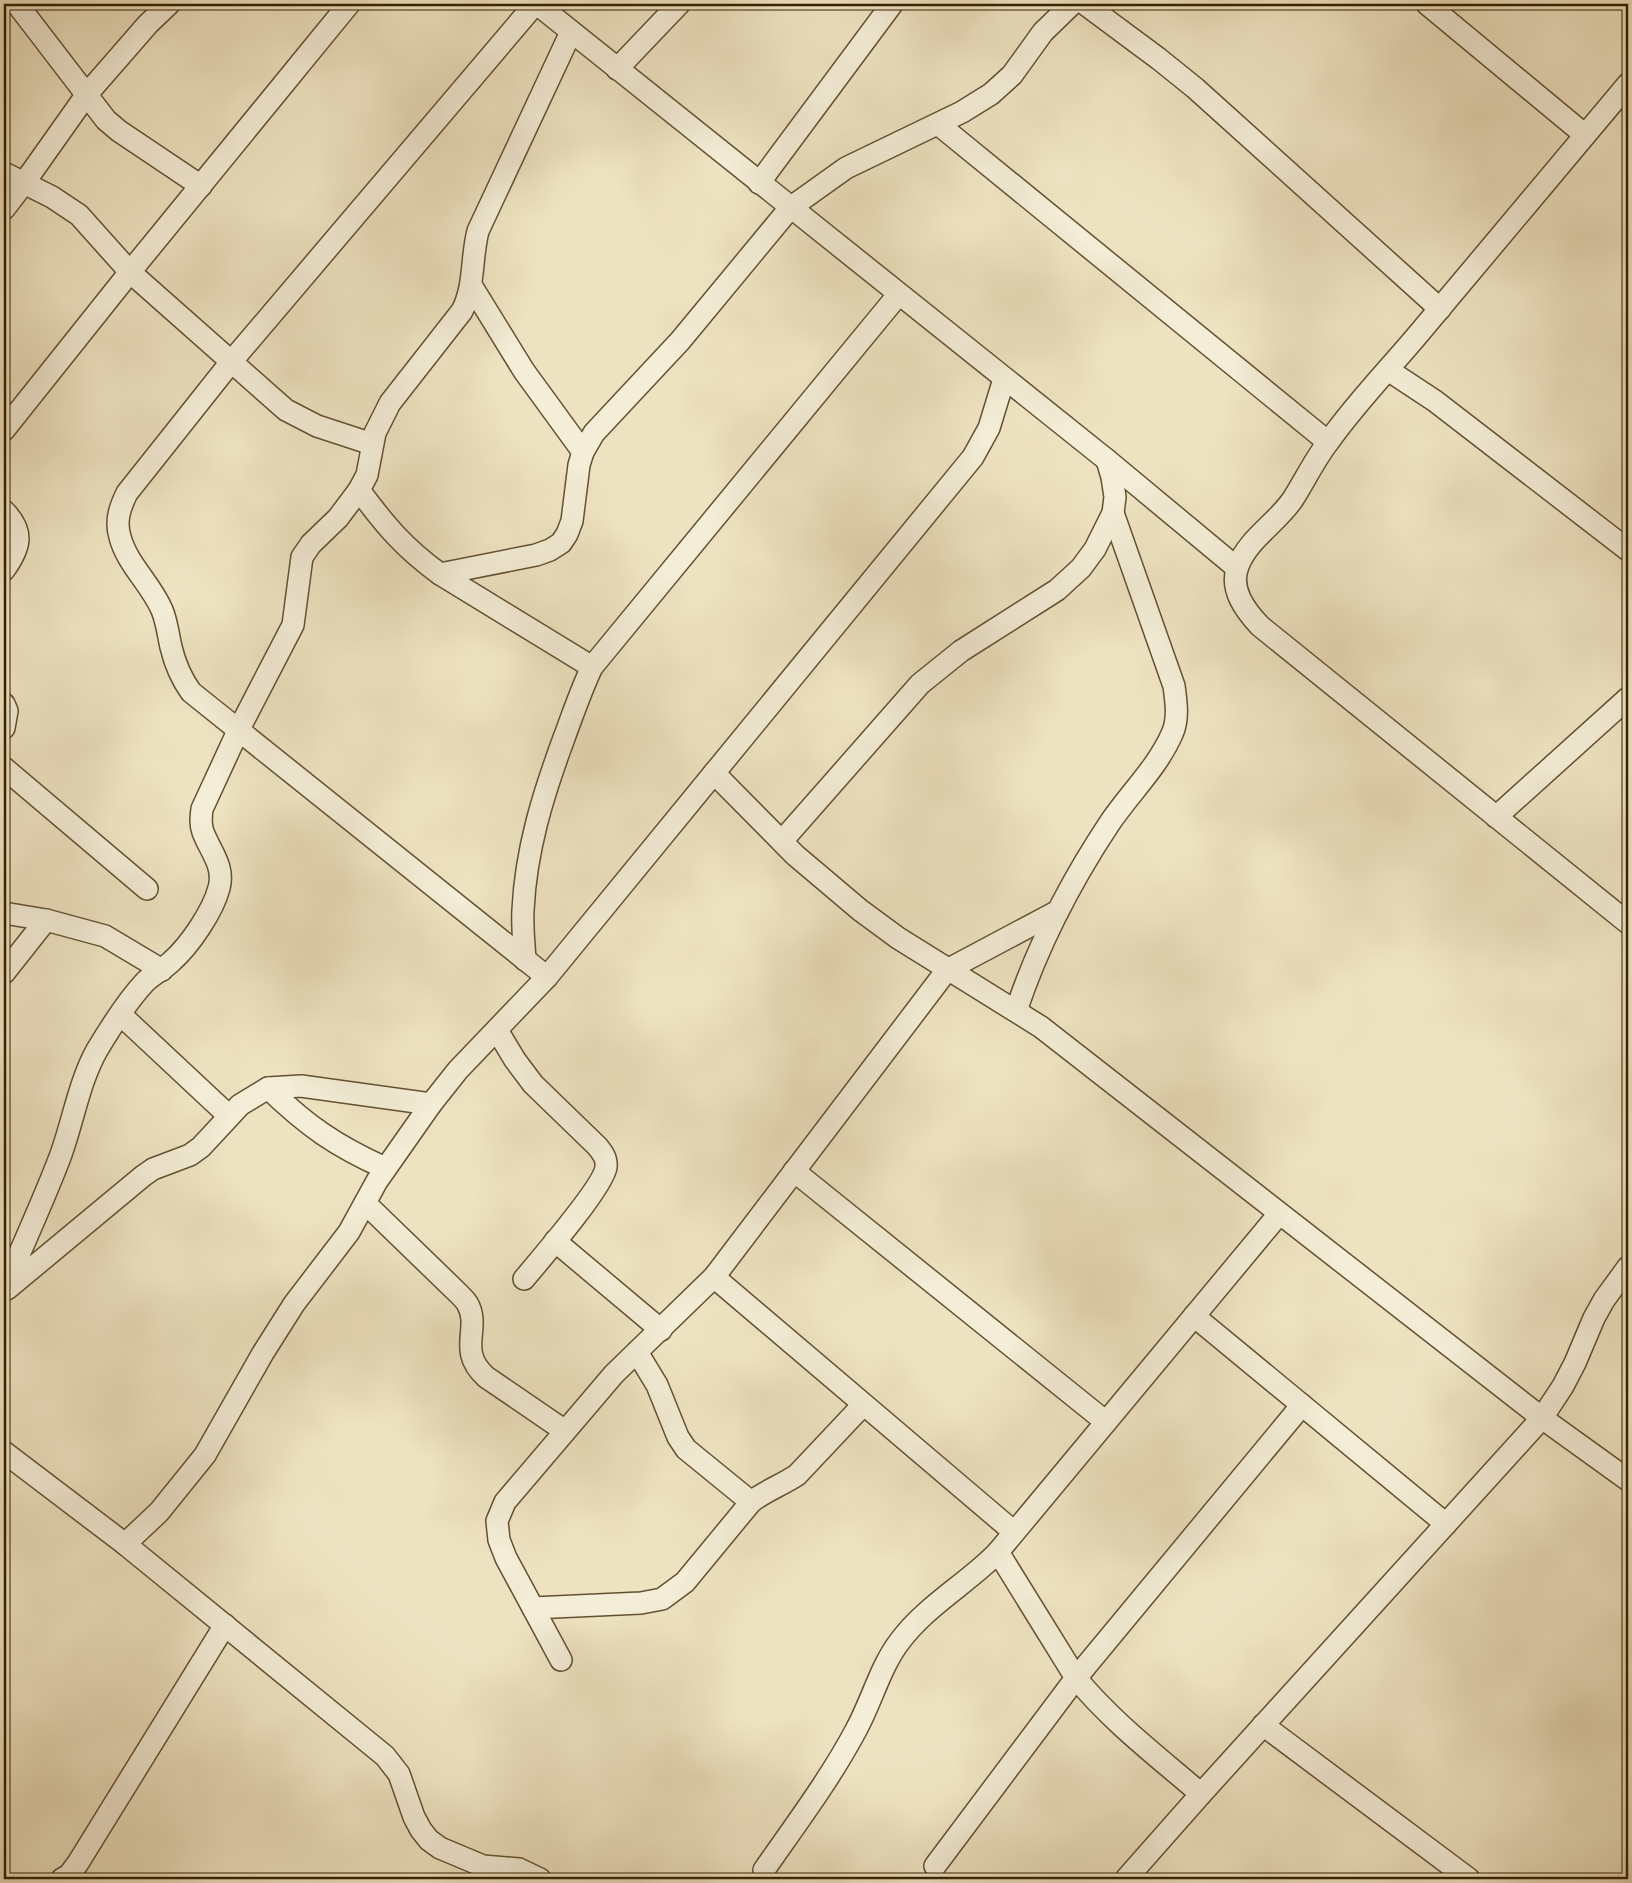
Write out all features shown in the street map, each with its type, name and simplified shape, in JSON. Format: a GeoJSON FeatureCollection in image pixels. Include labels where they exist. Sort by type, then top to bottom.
{"type":"FeatureCollection","features":[{"type":"Feature","properties":{"kind":"street"},"geometry":{"type":"LineString","coordinates":[[17,4],[106,120],[119,131],[201,186]]}},
{"type":"Feature","properties":{"kind":"street"},"geometry":{"type":"LineString","coordinates":[[4,209],[87,94],[148,24],[169,4]]}},
{"type":"Feature","properties":{"kind":"street"},"geometry":{"type":"LineString","coordinates":[[4,430],[130,272],[349,4]]}},
{"type":"Feature","properties":{"kind":"street"},"geometry":{"type":"LineString","coordinates":[[547,977],[191,692],[181,678],[174,660],[162,609],[129,557],[120,537],[118,522],[119,508],[127,493],[231,362],[536,4],[1107,460],[1237,568]]}},
{"type":"Feature","properties":{"kind":"street"},"geometry":{"type":"LineString","coordinates":[[617,69],[680,4]]}},
{"type":"Feature","properties":{"kind":"street"},"geometry":{"type":"LineString","coordinates":[[759,183],[892,4]]}},
{"type":"Feature","properties":{"kind":"street"},"geometry":{"type":"LineString","coordinates":[[440,574],[536,555],[550,550],[561,543],[572,521],[579,464],[583,452],[594,433],[680,341],[790,208],[846,168],[962,112],[991,94],[1012,75],[1043,32],[1072,4]]}},
{"type":"Feature","properties":{"kind":"street"},"geometry":{"type":"LineString","coordinates":[[1086,4],[1195,88],[1440,309]]}},
{"type":"Feature","properties":{"kind":"street"},"geometry":{"type":"LineString","coordinates":[[1427,4],[1585,135]]}},
{"type":"Feature","properties":{"kind":"street"},"geometry":{"type":"LineString","coordinates":[[4,1290],[60,1156],[90,1064],[121,1014],[140,988],[174,960],[195,934],[214,901],[220,887],[220,872],[217,857],[203,832],[201,821],[202,809],[238,731],[293,625],[302,557],[311,544],[338,518],[359,490],[367,475],[372,444],[382,417],[390,403],[462,311],[472,285],[474,252],[478,231],[571,32]]}},
{"type":"Feature","properties":{"kind":"street"},"geometry":{"type":"LineString","coordinates":[[1628,84],[1440,309],[1357,404],[1328,442],[1282,514],[1244,553],[1237,568],[1236,581],[1239,597],[1246,612],[1260,626],[1628,923]]}},
{"type":"Feature","properties":{"kind":"street"},"geometry":{"type":"LineString","coordinates":[[938,124],[1328,442]]}},
{"type":"Feature","properties":{"kind":"street"},"geometry":{"type":"LineString","coordinates":[[4,173],[52,197],[79,215],[130,272],[280,404],[304,420],[331,432],[372,444]]}},
{"type":"Feature","properties":{"kind":"street"},"geometry":{"type":"LineString","coordinates":[[472,285],[524,370],[583,452]]}},
{"type":"Feature","properties":{"kind":"street"},"geometry":{"type":"LineString","coordinates":[[525,960],[522,912],[528,858],[536,823],[552,769],[579,696],[592,667],[898,294]]}},
{"type":"Feature","properties":{"kind":"street"},"geometry":{"type":"LineString","coordinates":[[1388,370],[1442,406],[1628,550]]}},
{"type":"Feature","properties":{"kind":"street"},"geometry":{"type":"LineString","coordinates":[[125,1544],[159,1512],[205,1455],[263,1353],[294,1304],[348,1232],[385,1168],[458,1070],[547,977],[973,457],[989,428],[1004,379]]}},
{"type":"Feature","properties":{"kind":"street"},"geometry":{"type":"LineString","coordinates":[[782,841],[920,684],[961,651],[1057,590],[1081,568],[1095,549],[1113,513],[1115,497],[1107,460]]}},
{"type":"Feature","properties":{"kind":"street"},"geometry":{"type":"LineString","coordinates":[[359,490],[387,527],[410,550],[440,574],[592,667]]}},
{"type":"Feature","properties":{"kind":"street"},"geometry":{"type":"LineString","coordinates":[[4,511],[12,519],[18,536],[18,549],[4,570]]}},
{"type":"Feature","properties":{"kind":"street"},"geometry":{"type":"LineString","coordinates":[[1016,1011],[1036,956],[1080,871],[1110,823],[1163,752],[1173,732],[1177,706],[1174,686],[1113,513]]}},
{"type":"Feature","properties":{"kind":"street"},"geometry":{"type":"LineString","coordinates":[[1496,817],[1628,698]]}},
{"type":"Feature","properties":{"kind":"street"},"geometry":{"type":"LineString","coordinates":[[4,704],[7,711],[4,728]]}},
{"type":"Feature","properties":{"kind":"street"},"geometry":{"type":"LineString","coordinates":[[4,768],[147,889]]}},
{"type":"Feature","properties":{"kind":"street"},"geometry":{"type":"LineString","coordinates":[[714,773],[795,855],[860,910],[898,938],[1016,1011],[1068,1047],[1542,1418],[1628,1480]]}},
{"type":"Feature","properties":{"kind":"street"},"geometry":{"type":"LineString","coordinates":[[561,1660],[498,1540],[498,1521],[505,1502],[614,1374],[714,1277],[947,970],[1058,911]]}},
{"type":"Feature","properties":{"kind":"street"},"geometry":{"type":"LineString","coordinates":[[4,913],[46,920],[105,936],[162,970]]}},
{"type":"Feature","properties":{"kind":"street"},"geometry":{"type":"LineString","coordinates":[[4,973],[46,920]]}},
{"type":"Feature","properties":{"kind":"street"},"geometry":{"type":"LineString","coordinates":[[121,1014],[229,1116]]}},
{"type":"Feature","properties":{"kind":"street"},"geometry":{"type":"LineString","coordinates":[[497,1030],[515,1060],[533,1084],[597,1146],[605,1158],[606,1168],[602,1178],[524,1279]]}},
{"type":"Feature","properties":{"kind":"street"},"geometry":{"type":"LineString","coordinates":[[4,1290],[153,1168],[190,1155],[201,1147],[240,1105],[268,1088],[301,1086],[432,1104]]}},
{"type":"Feature","properties":{"kind":"street"},"geometry":{"type":"LineString","coordinates":[[268,1088],[294,1113],[322,1135],[353,1153],[385,1168]]}},
{"type":"Feature","properties":{"kind":"street"},"geometry":{"type":"LineString","coordinates":[[794,1171],[1106,1422]]}},
{"type":"Feature","properties":{"kind":"street"},"geometry":{"type":"LineString","coordinates":[[365,1203],[460,1294],[468,1304],[471,1316],[470,1346],[472,1358],[477,1368],[486,1377],[565,1431]]}},
{"type":"Feature","properties":{"kind":"street"},"geometry":{"type":"LineString","coordinates":[[764,1870],[837,1764],[867,1710],[886,1663],[899,1642],[913,1625],[998,1552],[1279,1214]]}},
{"type":"Feature","properties":{"kind":"street"},"geometry":{"type":"LineString","coordinates":[[555,1241],[661,1330]]}},
{"type":"Feature","properties":{"kind":"street"},"geometry":{"type":"LineString","coordinates":[[1126,1879],[1542,1418],[1571,1371],[1599,1309],[1628,1267]]}},
{"type":"Feature","properties":{"kind":"street"},"geometry":{"type":"LineString","coordinates":[[714,1277],[1014,1532]]}},
{"type":"Feature","properties":{"kind":"street"},"geometry":{"type":"LineString","coordinates":[[1194,1316],[1446,1524]]}},
{"type":"Feature","properties":{"kind":"street"},"geometry":{"type":"LineString","coordinates":[[637,1352],[657,1385],[678,1437],[686,1449],[750,1502]]}},
{"type":"Feature","properties":{"kind":"street"},"geometry":{"type":"LineString","coordinates":[[533,1608],[641,1603],[662,1599],[685,1582],[750,1502],[762,1493],[798,1475],[863,1405]]}},
{"type":"Feature","properties":{"kind":"street"},"geometry":{"type":"LineString","coordinates":[[935,1866],[1076,1678],[1302,1405]]}},
{"type":"Feature","properties":{"kind":"street"},"geometry":{"type":"LineString","coordinates":[[4,1452],[125,1544],[385,1756],[400,1774],[414,1817],[429,1840],[440,1848],[483,1866],[519,1869],[540,1879]]}},
{"type":"Feature","properties":{"kind":"street"},"geometry":{"type":"LineString","coordinates":[[998,1552],[1076,1678],[1091,1697],[1112,1718],[1201,1794]]}},
{"type":"Feature","properties":{"kind":"street"},"geometry":{"type":"LineString","coordinates":[[62,1879],[69,1875],[78,1863],[225,1625]]}},
{"type":"Feature","properties":{"kind":"street"},"geometry":{"type":"LineString","coordinates":[[1263,1725],[1469,1879]]}}]}
